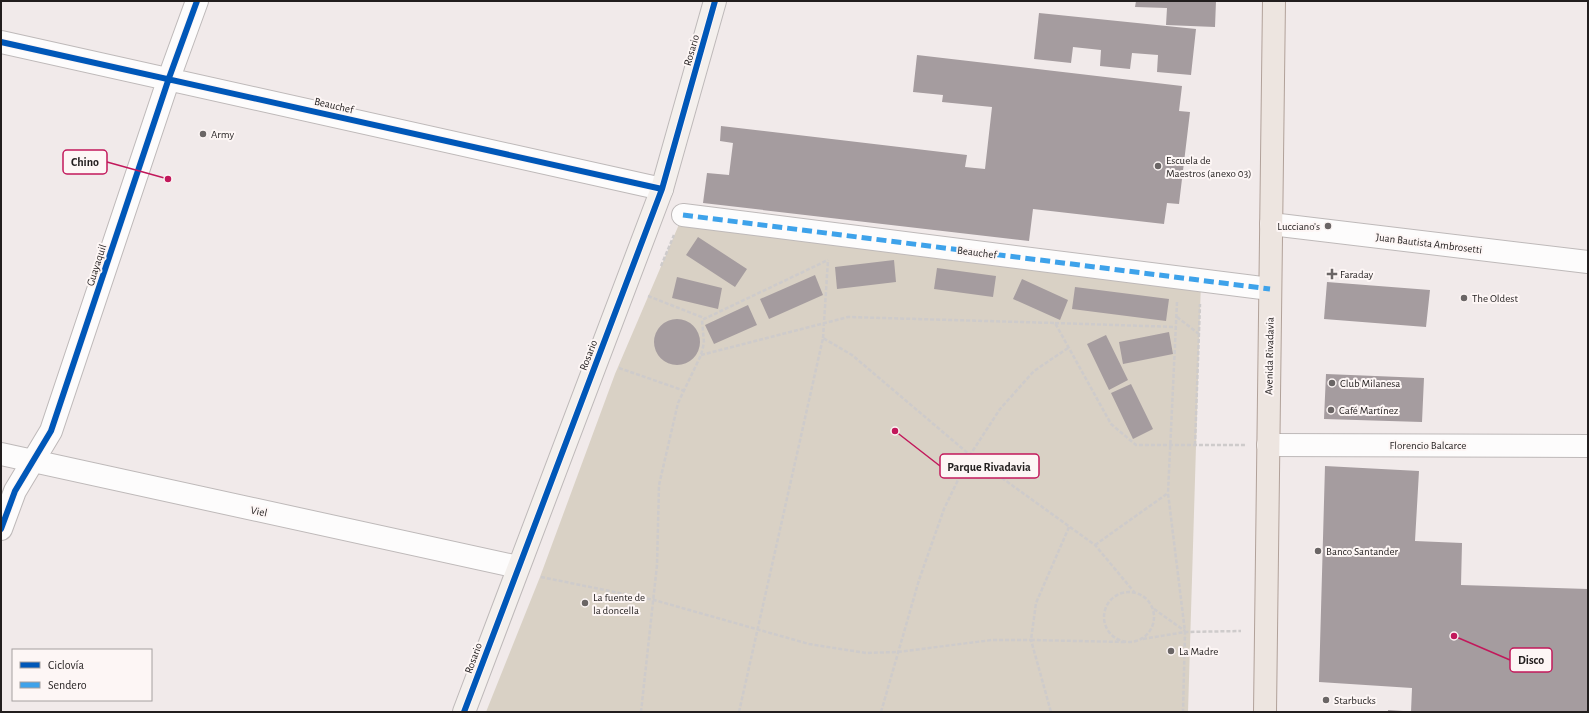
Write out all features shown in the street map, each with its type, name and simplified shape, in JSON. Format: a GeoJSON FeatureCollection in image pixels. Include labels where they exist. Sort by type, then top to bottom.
{"type":"FeatureCollection","features":[{"type":"Feature","properties":{"kind":"main road","name":"Avenida Rivadavia"},"geometry":{"type":"LineString","coordinates":[[1265,712],[1274,1]]}},
{"type":"Feature","properties":{"kind":"street","name":"Guayaquil"},"geometry":{"type":"LineString","coordinates":[[1,529],[15,491],[51,431],[169,78],[197,1]]}},
{"type":"Feature","properties":{"kind":"street","name":"Rosario"},"geometry":{"type":"LineString","coordinates":[[464,712],[662,189],[715,1]]}},
{"type":"Feature","properties":{"kind":"street","name":"Beauchef"},"geometry":{"type":"LineString","coordinates":[[1,42],[169,78],[662,189]]}},
{"type":"Feature","properties":{"kind":"street","name":"Beauchef"},"geometry":{"type":"LineString","coordinates":[[683,214],[1270,289]]}},
{"type":"Feature","properties":{"kind":"street","name":"Juan Bautista Ambrosetti"},"geometry":{"type":"LineString","coordinates":[[1271,224],[1588,262]]}},
{"type":"Feature","properties":{"kind":"street","name":"Florencio Balcarce"},"geometry":{"type":"LineString","coordinates":[[1268,445],[1588,446]]}},
{"type":"Feature","properties":{"kind":"street","name":"Viel"},"geometry":{"type":"LineString","coordinates":[[1,454],[518,567]]}},
{"type":"Feature","properties":{"kind":"path"},"geometry":{"type":"LineString","coordinates":[[739,712],[823,338],[830,233]]}},
{"type":"Feature","properties":{"kind":"path"},"geometry":{"type":"LineString","coordinates":[[641,712],[657,565],[658,485],[678,403],[701,355],[704,343],[702,322],[704,318],[828,260]]}},
{"type":"Feature","properties":{"kind":"path"},"geometry":{"type":"LineString","coordinates":[[1178,278],[1168,492],[1185,632],[1183,712]]}},
{"type":"Feature","properties":{"kind":"path"},"geometry":{"type":"LineString","coordinates":[[1195,445],[1201,280]]}},
{"type":"Feature","properties":{"kind":"path"},"geometry":{"type":"LineString","coordinates":[[648,296],[704,318]]}},
{"type":"Feature","properties":{"kind":"path"},"geometry":{"type":"LineString","coordinates":[[701,355],[848,317],[1176,327]]}},
{"type":"Feature","properties":{"kind":"path"},"geometry":{"type":"LineString","coordinates":[[1176,317],[1199,334]]}},
{"type":"Feature","properties":{"kind":"path"},"geometry":{"type":"LineString","coordinates":[[1055,323],[1111,424],[1136,445],[1268,445]]}},
{"type":"Feature","properties":{"kind":"path"},"geometry":{"type":"LineString","coordinates":[[823,338],[852,355],[970,455],[1069,528],[1095,545],[1135,593],[1149,602],[1154,610],[1185,632]]}},
{"type":"Feature","properties":{"kind":"path"},"geometry":{"type":"LineString","coordinates":[[881,712],[897,652],[919,580],[944,509],[970,455],[1000,409],[1034,371],[1068,348]]}},
{"type":"Feature","properties":{"kind":"path"},"geometry":{"type":"LineString","coordinates":[[618,367],[685,390]]}},
{"type":"Feature","properties":{"kind":"path"},"geometry":{"type":"LineString","coordinates":[[1095,545],[1168,492]]}},
{"type":"Feature","properties":{"kind":"path"},"geometry":{"type":"LineString","coordinates":[[1051,712],[1031,640],[1036,603],[1069,528]]}},
{"type":"Feature","properties":{"kind":"path"},"geometry":{"type":"LineString","coordinates":[[540,577],[654,600],[758,631],[809,644],[866,653],[897,652],[992,640],[1134,642],[1143,639],[1185,632],[1266,631]]}},
{"type":"Feature","properties":{"kind":"path"},"geometry":{"type":"LineString","coordinates":[[1126,642],[1117,640],[1111,634],[1104,620],[1105,611],[1109,603],[1118,595],[1126,592],[1135,593]]}},
{"type":"Feature","properties":{"kind":"path"},"geometry":{"type":"LineString","coordinates":[[1143,639],[1154,625],[1154,610]]}},
{"type":"Feature","properties":{"kind":"path"},"geometry":{"type":"LineString","coordinates":[[1179,712],[1183,707]]}},
{"type":"Feature","properties":{"kind":"shaded area"},"geometry":{"type":"Polygon","coordinates":[[[683,215],[1201,280],[1188,712],[486,712],[540,577],[615,374],[683,215]]]}},
{"type":"Feature","properties":{"kind":"building"},"geometry":{"type":"Polygon","coordinates":[[[1136,1],[1216,1],[1215,27],[1166,25],[1167,8],[1135,7],[1136,1]]]}},
{"type":"Feature","properties":{"kind":"building"},"geometry":{"type":"Polygon","coordinates":[[[1039,13],[1196,29],[1191,75],[1157,72],[1158,55],[1132,53],[1130,69],[1100,66],[1101,50],[1073,47],[1071,63],[1034,59],[1039,13]]]}},
{"type":"Feature","properties":{"kind":"building"},"geometry":{"type":"Polygon","coordinates":[[[917,55],[1182,86],[1179,111],[1190,112],[1179,204],[1167,203],[1164,224],[1033,209],[1029,241],[703,203],[707,173],[729,175],[733,143],[720,141],[721,126],[967,155],[965,167],[985,169],[992,107],[942,102],[943,95],[913,92],[917,55]]]}},
{"type":"Feature","properties":{"kind":"building"},"geometry":{"type":"Polygon","coordinates":[[[698,237],[747,269],[735,287],[686,255],[698,237]]]}},
{"type":"Feature","properties":{"kind":"building"},"geometry":{"type":"Polygon","coordinates":[[[894,260],[896,282],[837,289],[835,267],[894,260]]]}},
{"type":"Feature","properties":{"kind":"building"},"geometry":{"type":"Polygon","coordinates":[[[937,268],[996,276],[993,297],[934,289],[937,268]]]}},
{"type":"Feature","properties":{"kind":"building"},"geometry":{"type":"Polygon","coordinates":[[[815,275],[823,295],[769,319],[760,299],[815,275]]]}},
{"type":"Feature","properties":{"kind":"building"},"geometry":{"type":"Polygon","coordinates":[[[677,277],[722,288],[718,309],[672,298],[677,277]]]}},
{"type":"Feature","properties":{"kind":"building"},"geometry":{"type":"Polygon","coordinates":[[[1022,279],[1068,300],[1060,320],[1013,299],[1022,279]]]}},
{"type":"Feature","properties":{"kind":"building"},"geometry":{"type":"Polygon","coordinates":[[[1327,282],[1430,290],[1426,327],[1324,319],[1327,282]]]}},
{"type":"Feature","properties":{"kind":"building"},"geometry":{"type":"Polygon","coordinates":[[[1075,287],[1169,299],[1166,321],[1072,309],[1075,287]]]}},
{"type":"Feature","properties":{"kind":"building"},"geometry":{"type":"Polygon","coordinates":[[[748,305],[757,325],[714,344],[705,325],[748,305]]]}},
{"type":"Feature","properties":{"kind":"building"},"geometry":{"type":"Polygon","coordinates":[[[673,319],[681,319],[690,323],[696,329],[700,342],[696,355],[690,361],[681,365],[673,365],[664,361],[658,355],[654,346],[654,338],[658,329],[664,323],[673,319]]]}},
{"type":"Feature","properties":{"kind":"building"},"geometry":{"type":"Polygon","coordinates":[[[1169,332],[1173,354],[1123,364],[1119,342],[1169,332]]]}},
{"type":"Feature","properties":{"kind":"building"},"geometry":{"type":"Polygon","coordinates":[[[1106,335],[1128,380],[1109,390],[1087,344],[1106,335]]]}},
{"type":"Feature","properties":{"kind":"building"},"geometry":{"type":"Polygon","coordinates":[[[1326,374],[1424,378],[1422,422],[1324,419],[1326,374]]]}},
{"type":"Feature","properties":{"kind":"building"},"geometry":{"type":"Polygon","coordinates":[[[1131,384],[1153,429],[1133,439],[1111,393],[1131,384]]]}},
{"type":"Feature","properties":{"kind":"building"},"geometry":{"type":"Polygon","coordinates":[[[1325,466],[1419,471],[1415,541],[1462,543],[1461,585],[1588,589],[1588,712],[1411,712],[1412,688],[1319,682],[1325,466]]]}},
{"type":"Feature","properties":{"kind":"building"},"geometry":{"type":"Polygon","coordinates":[[[1388,710],[1403,711],[1403,712],[1388,712],[1388,710]]]}},
{"type":"Feature","properties":{"kind":"marked path"},"geometry":{"type":"LineString","coordinates":[[683,215],[1270,289]]}},
{"type":"Feature","properties":{"kind":"cycle path"},"geometry":{"type":"LineString","coordinates":[[1,529],[15,491],[51,431],[169,78],[197,1]]}},
{"type":"Feature","properties":{"kind":"cycle path"},"geometry":{"type":"LineString","coordinates":[[464,712],[662,189],[715,1]]}},
{"type":"Feature","properties":{"kind":"cycle path"},"geometry":{"type":"LineString","coordinates":[[1,42],[662,189]]}},
{"type":"Feature","properties":{"kind":"place","name":"Army"},"geometry":{"type":"Point","coordinates":[203,134]}},
{"type":"Feature","properties":{"kind":"place","name":"Escuela de Maestros (anexo 03)"},"geometry":{"type":"Point","coordinates":[1158,166]}},
{"type":"Feature","properties":{"kind":"place","name":"Chino"},"geometry":{"type":"Point","coordinates":[168,179]}},
{"type":"Feature","properties":{"kind":"place","name":"Lucciano’s"},"geometry":{"type":"Point","coordinates":[1328,226]}},
{"type":"Feature","properties":{"kind":"place","name":"Faraday"},"geometry":{"type":"Point","coordinates":[1332,274]}},
{"type":"Feature","properties":{"kind":"place","name":"The Oldest"},"geometry":{"type":"Point","coordinates":[1464,298]}},
{"type":"Feature","properties":{"kind":"place","name":"Club Milanesa"},"geometry":{"type":"Point","coordinates":[1332,383]}},
{"type":"Feature","properties":{"kind":"place","name":"Café Martínez"},"geometry":{"type":"Point","coordinates":[1331,410]}},
{"type":"Feature","properties":{"kind":"place","name":"Parque Rivadavia"},"geometry":{"type":"Point","coordinates":[895,431]}},
{"type":"Feature","properties":{"kind":"place","name":"Banco Santander"},"geometry":{"type":"Point","coordinates":[1318,551]}},
{"type":"Feature","properties":{"kind":"place","name":"La fuente de la doncella"},"geometry":{"type":"Point","coordinates":[585,603]}},
{"type":"Feature","properties":{"kind":"place","name":"Disco"},"geometry":{"type":"Point","coordinates":[1454,636]}},
{"type":"Feature","properties":{"kind":"place","name":"La Madre"},"geometry":{"type":"Point","coordinates":[1171,651]}},
{"type":"Feature","properties":{"kind":"place","name":"Starbucks"},"geometry":{"type":"Point","coordinates":[1326,700]}}]}
